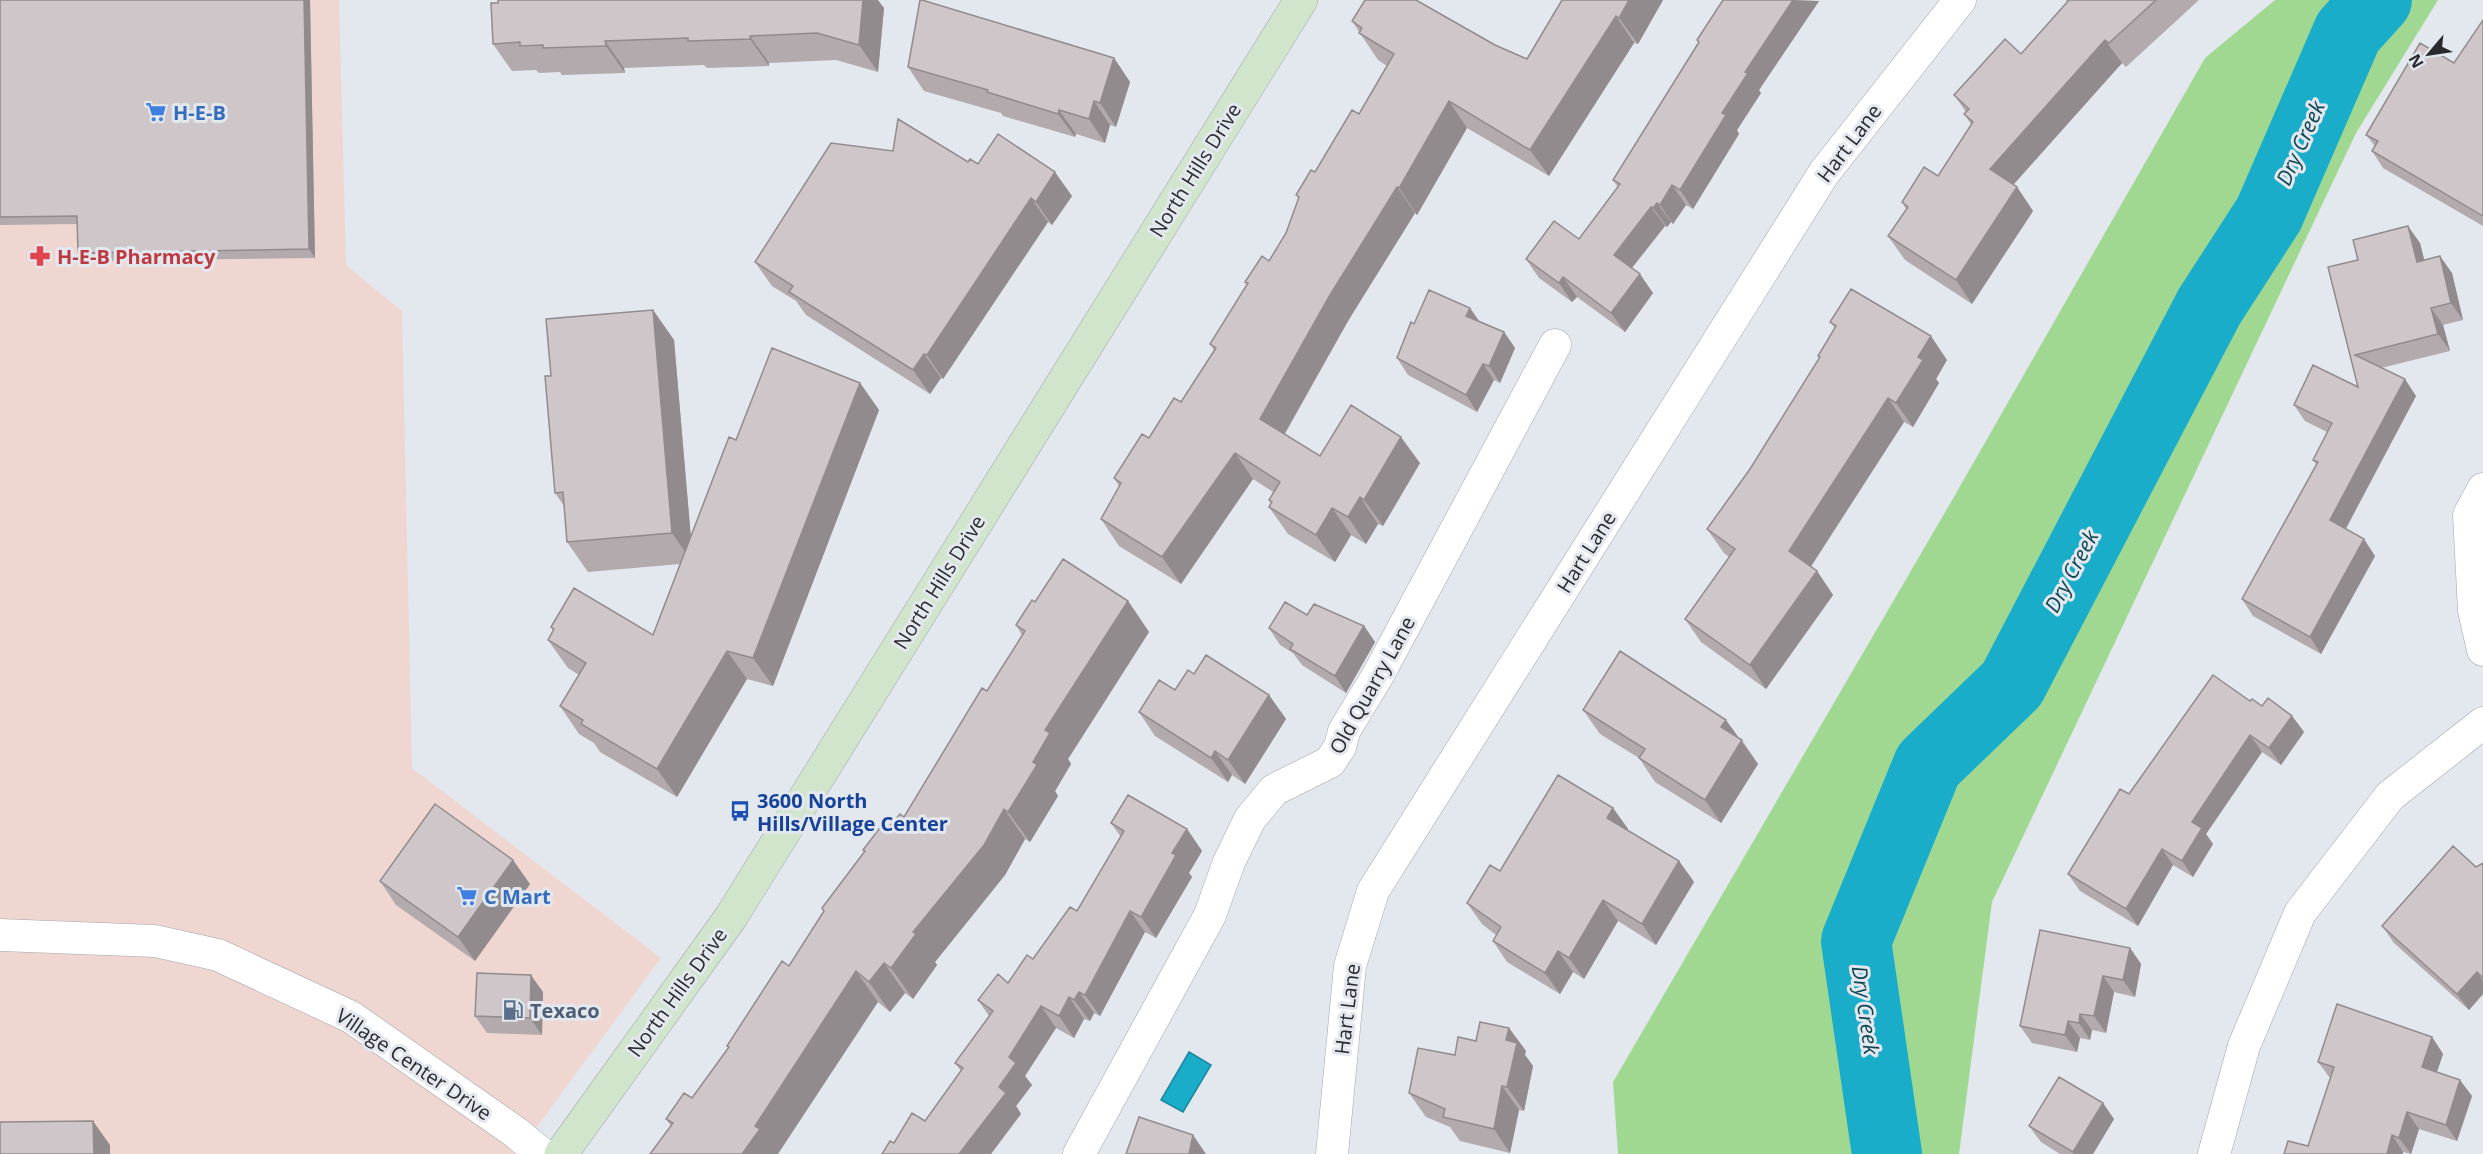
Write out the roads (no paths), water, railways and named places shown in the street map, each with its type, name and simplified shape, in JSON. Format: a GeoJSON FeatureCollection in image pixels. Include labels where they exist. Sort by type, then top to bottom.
{"type":"FeatureCollection","features":[{"type":"Feature","properties":{"kind":"street","name":"North Hills Drive"},"geometry":{"type":"LineString","coordinates":[[561,1154],[731,917],[1301,0]]}},
{"type":"Feature","properties":{"kind":"street","name":"Hart Lane"},"geometry":{"type":"LineString","coordinates":[[1332,1154],[1350,966],[1373,891],[1824,173],[1960,0]]}},
{"type":"Feature","properties":{"kind":"street","name":"Old Quarry Lane"},"geometry":{"type":"LineString","coordinates":[[1079,1154],[1210,915],[1229,862],[1250,819],[1274,790],[1330,762],[1340,747],[1344,731],[1377,677],[1555,345]]}},
{"type":"Feature","properties":{"kind":"street"},"geometry":{"type":"LineString","coordinates":[[2483,489],[2469,515],[2474,611],[2483,650]]}},
{"type":"Feature","properties":{"kind":"street"},"geometry":{"type":"LineString","coordinates":[[2214,1154],[2244,1046],[2300,913],[2390,796],[2483,723]]}},
{"type":"Feature","properties":{"kind":"street","name":"Village Center Drive"},"geometry":{"type":"LineString","coordinates":[[0,935],[155,941],[218,955],[351,1017],[515,1132],[542,1154]]}},
{"type":"Feature","properties":{"kind":"water"},"geometry":{"type":"Polygon","coordinates":[[[1189,1052],[1211,1065],[1183,1112],[1161,1100],[1189,1052]]]}},
{"type":"Feature","properties":{"kind":"waterway","name":"Dry Creek"},"geometry":{"type":"LineString","coordinates":[[1887,1154],[1856,941],[1928,765],[2012,684],[2209,307],[2269,214],[2348,32],[2377,0]]}},
{"type":"Feature","properties":{"kind":"place","name":"H-E-B"},"geometry":{"type":"Point","coordinates":[156,112]}},
{"type":"Feature","properties":{"kind":"place","name":"H-E-B Pharmacy"},"geometry":{"type":"Point","coordinates":[40,256]}},
{"type":"Feature","properties":{"kind":"place","name":"3600 North Hills/Village Center"},"geometry":{"type":"Point","coordinates":[740,811]}},
{"type":"Feature","properties":{"kind":"place","name":"C Mart"},"geometry":{"type":"Point","coordinates":[467,896]}},
{"type":"Feature","properties":{"kind":"place","name":"Texaco"},"geometry":{"type":"Point","coordinates":[513,1010]}}]}
